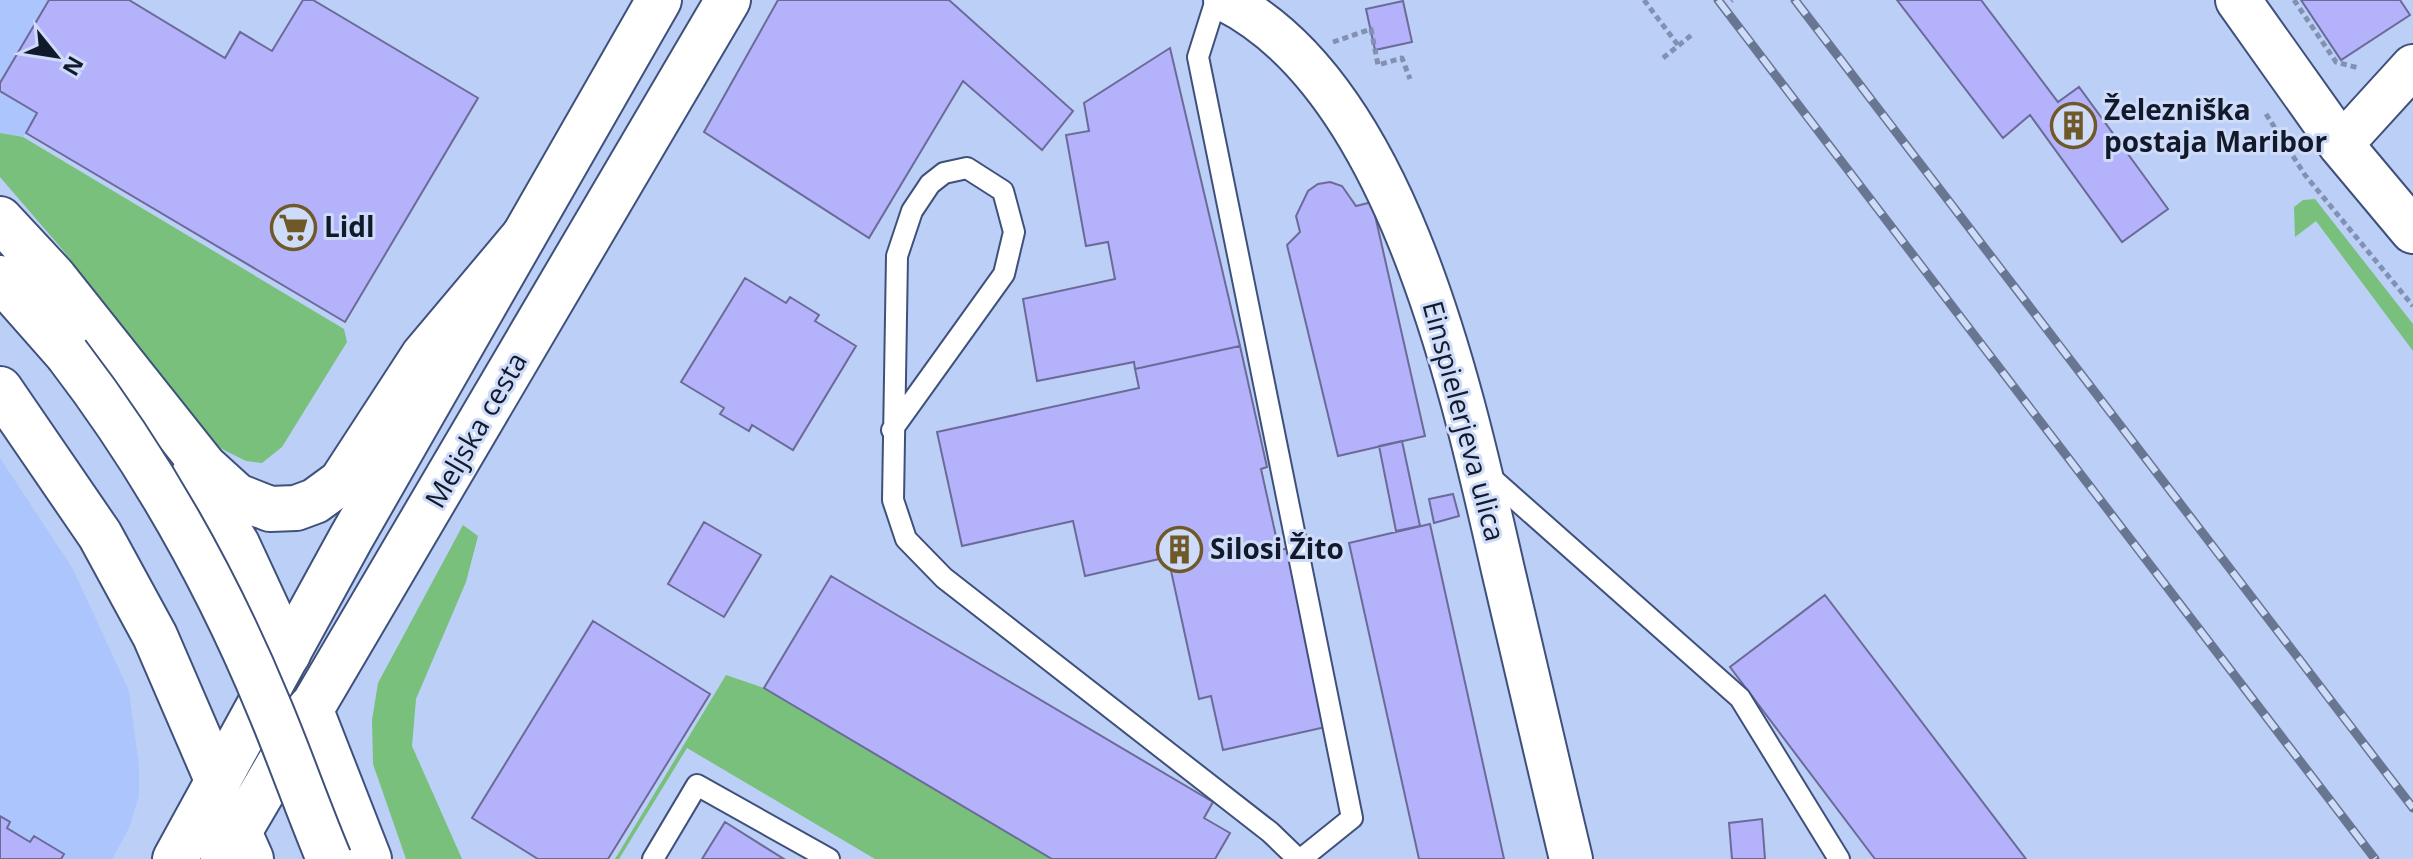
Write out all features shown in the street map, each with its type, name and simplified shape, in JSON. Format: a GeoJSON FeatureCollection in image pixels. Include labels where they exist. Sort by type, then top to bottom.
{"type":"FeatureCollection","features":[{"type":"Feature","properties":{"kind":"main road","name":"Meljska cesta"},"geometry":{"type":"LineString","coordinates":[[175,859],[659,0]]}},
{"type":"Feature","properties":{"kind":"main road","name":"Meljska cesta"},"geometry":{"type":"LineString","coordinates":[[238,850],[310,708],[728,0]]}},
{"type":"Feature","properties":{"kind":"main road"},"geometry":{"type":"LineString","coordinates":[[2238,0],[2341,145],[2413,231]]}},
{"type":"Feature","properties":{"kind":"main road"},"geometry":{"type":"LineString","coordinates":[[0,219],[53,276],[204,466],[237,496],[270,509],[296,508],[315,501],[341,482],[423,356],[523,237]]}},
{"type":"Feature","properties":{"kind":"main road"},"geometry":{"type":"LineString","coordinates":[[0,278],[59,367],[109,461],[196,609],[255,742],[301,859]]}},
{"type":"Feature","properties":{"kind":"main road"},"geometry":{"type":"LineString","coordinates":[[0,319],[59,367],[155,481],[217,594],[268,706],[329,859]]}},
{"type":"Feature","properties":{"kind":"main road"},"geometry":{"type":"LineString","coordinates":[[0,389],[100,535],[155,636],[218,782],[238,850]]}},
{"type":"Feature","properties":{"kind":"main road"},"geometry":{"type":"LineString","coordinates":[[148,396],[237,544],[288,654],[369,859]]}},
{"type":"Feature","properties":{"kind":"street","name":"Einspielerjeva ulica"},"geometry":{"type":"LineString","coordinates":[[1225,0],[1265,25],[1298,54],[1344,116],[1391,194],[1446,334],[1571,859]]}},
{"type":"Feature","properties":{"kind":"street"},"geometry":{"type":"LineString","coordinates":[[2341,145],[2413,66]]}},
{"type":"Feature","properties":{"kind":"lane"},"geometry":{"type":"LineString","coordinates":[[892,430],[1004,274],[1014,232],[1003,191],[967,168],[944,173],[930,184],[912,211],[897,256],[892,430],[893,500],[906,539],[934,568],[1125,723],[1270,832],[1300,859],[1352,818],[1198,57],[1216,0]]}},
{"type":"Feature","properties":{"kind":"lane"},"geometry":{"type":"LineString","coordinates":[[1478,466],[1740,698],[1839,859]]}},
{"type":"Feature","properties":{"kind":"lane"},"geometry":{"type":"LineString","coordinates":[[653,859],[697,785],[829,859]]}},
{"type":"Feature","properties":{"kind":"lane"},"geometry":{"type":"LineString","coordinates":[[1818,859],[1821,829]]}},
{"type":"Feature","properties":{"kind":"path"},"geometry":{"type":"LineString","coordinates":[[1644,0],[1678,45]]}},
{"type":"Feature","properties":{"kind":"path"},"geometry":{"type":"LineString","coordinates":[[2294,0],[2336,62],[2358,68]]}},
{"type":"Feature","properties":{"kind":"path"},"geometry":{"type":"LineString","coordinates":[[1371,29],[1378,65],[1402,58],[1410,79]]}},
{"type":"Feature","properties":{"kind":"path"},"geometry":{"type":"LineString","coordinates":[[1663,58],[1694,33]]}},
{"type":"Feature","properties":{"kind":"path"},"geometry":{"type":"LineString","coordinates":[[2283,144],[2413,306]]}},
{"type":"Feature","properties":{"kind":"shaded area"},"geometry":{"type":"Polygon","coordinates":[[[0,0],[49,0],[0,83],[0,0]]]}},
{"type":"Feature","properties":{"kind":"shaded area"},"geometry":{"type":"Polygon","coordinates":[[[0,91],[37,113],[23,137],[0,133],[0,91]]]}},
{"type":"Feature","properties":{"kind":"shaded area"},"geometry":{"type":"Polygon","coordinates":[[[0,458],[73,569],[129,691],[139,766],[139,796],[129,828],[112,859],[0,859],[0,458]]]}},
{"type":"Feature","properties":{"kind":"green space"},"geometry":{"type":"Polygon","coordinates":[[[0,133],[23,137],[344,329],[347,342],[282,447],[262,463],[246,461],[216,446],[62,249],[0,177],[0,133]]]}},
{"type":"Feature","properties":{"kind":"green space"},"geometry":{"type":"Polygon","coordinates":[[[2315,199],[2413,324],[2413,351],[2316,221],[2295,237],[2294,207],[2303,200],[2315,199]]]}},
{"type":"Feature","properties":{"kind":"green space"},"geometry":{"type":"Polygon","coordinates":[[[463,525],[478,536],[466,582],[416,699],[412,746],[462,859],[406,859],[373,764],[372,720],[378,683],[463,525]]]}},
{"type":"Feature","properties":{"kind":"green space"},"geometry":{"type":"Polygon","coordinates":[[[726,675],[764,688],[1052,859],[875,859],[687,748],[619,859],[615,859],[726,675]]]}},
{"type":"Feature","properties":{"kind":"building","name":"Lidl"},"geometry":{"type":"Polygon","coordinates":[[[49,0],[129,0],[225,58],[240,32],[272,51],[303,0],[313,0],[478,98],[345,322],[26,133],[37,113],[0,91],[0,83],[49,0]]]}},
{"type":"Feature","properties":{"kind":"building"},"geometry":{"type":"Polygon","coordinates":[[[778,0],[949,0],[1073,111],[1042,150],[963,81],[869,238],[704,132],[778,0]]]}},
{"type":"Feature","properties":{"kind":"building","name":"Železniška postaja Maribor"},"geometry":{"type":"Polygon","coordinates":[[[1897,0],[1981,0],[2058,102],[2079,87],[2168,209],[2122,242],[2030,115],[2003,138],[1897,0]]]}},
{"type":"Feature","properties":{"kind":"building"},"geometry":{"type":"Polygon","coordinates":[[[2301,0],[2400,0],[2410,15],[2341,60],[2301,0]]]}},
{"type":"Feature","properties":{"kind":"building"},"geometry":{"type":"Polygon","coordinates":[[[1403,1],[1412,42],[1375,50],[1366,9],[1403,1]]]}},
{"type":"Feature","properties":{"kind":"building"},"geometry":{"type":"Polygon","coordinates":[[[1170,48],[1240,346],[1135,369],[1134,362],[1037,381],[1023,299],[1115,279],[1108,242],[1086,246],[1066,135],[1089,131],[1084,103],[1170,48]]]}},
{"type":"Feature","properties":{"kind":"building"},"geometry":{"type":"Polygon","coordinates":[[[1330,182],[1342,186],[1356,206],[1372,202],[1425,436],[1338,456],[1287,245],[1300,232],[1296,216],[1308,191],[1318,184],[1330,182]]]}},
{"type":"Feature","properties":{"kind":"building"},"geometry":{"type":"Polygon","coordinates":[[[745,278],[786,303],[790,297],[819,315],[815,321],[856,346],[793,450],[752,425],[749,431],[720,414],[724,408],[681,382],[745,278]]]}},
{"type":"Feature","properties":{"kind":"building","name":"Silosi Žito"},"geometry":{"type":"Polygon","coordinates":[[[1240,346],[1267,467],[1261,469],[1279,550],[1290,548],[1330,726],[1223,750],[1211,696],[1199,699],[1168,557],[1085,576],[1073,521],[962,546],[937,432],[1139,388],[1135,369],[1240,346]]]}},
{"type":"Feature","properties":{"kind":"building"},"geometry":{"type":"Polygon","coordinates":[[[1402,441],[1420,526],[1396,531],[1379,446],[1402,441]]]}},
{"type":"Feature","properties":{"kind":"building"},"geometry":{"type":"Polygon","coordinates":[[[1453,494],[1459,516],[1434,523],[1429,499],[1453,494]]]}},
{"type":"Feature","properties":{"kind":"building"},"geometry":{"type":"Polygon","coordinates":[[[704,522],[761,555],[724,617],[668,584],[704,522]]]}},
{"type":"Feature","properties":{"kind":"building","name":"Silosi Žito"},"geometry":{"type":"Polygon","coordinates":[[[1430,524],[1504,859],[1419,859],[1349,543],[1430,524]]]}},
{"type":"Feature","properties":{"kind":"building"},"geometry":{"type":"Polygon","coordinates":[[[831,576],[1213,802],[1204,818],[1230,833],[1215,859],[1052,859],[764,688],[831,576]]]}},
{"type":"Feature","properties":{"kind":"building"},"geometry":{"type":"Polygon","coordinates":[[[1825,595],[2026,859],[1875,859],[1730,667],[1825,595]]]}},
{"type":"Feature","properties":{"kind":"building"},"geometry":{"type":"Polygon","coordinates":[[[593,621],[710,694],[608,859],[538,859],[472,818],[593,621]]]}},
{"type":"Feature","properties":{"kind":"building"},"geometry":{"type":"Polygon","coordinates":[[[0,816],[10,822],[7,828],[30,842],[34,836],[64,854],[61,859],[0,859],[0,816]]]}},
{"type":"Feature","properties":{"kind":"building"},"geometry":{"type":"Polygon","coordinates":[[[1762,819],[1765,859],[1732,859],[1729,823],[1762,819]]]}},
{"type":"Feature","properties":{"kind":"building"},"geometry":{"type":"Polygon","coordinates":[[[725,822],[784,859],[702,859],[725,822]]]}},
{"type":"Feature","properties":{"kind":"railway"},"geometry":{"type":"LineString","coordinates":[[1718,0],[2375,859]]}},
{"type":"Feature","properties":{"kind":"railway"},"geometry":{"type":"LineString","coordinates":[[1795,0],[2413,808]]}},
{"type":"Feature","properties":{"kind":"place","name":"Železniška postaja Maribor"},"geometry":{"type":"Point","coordinates":[2073,126]}},
{"type":"Feature","properties":{"kind":"place","name":"Lidl"},"geometry":{"type":"Point","coordinates":[293,227]}},
{"type":"Feature","properties":{"kind":"place","name":"Silosi Žito"},"geometry":{"type":"Point","coordinates":[1179,549]}}]}
